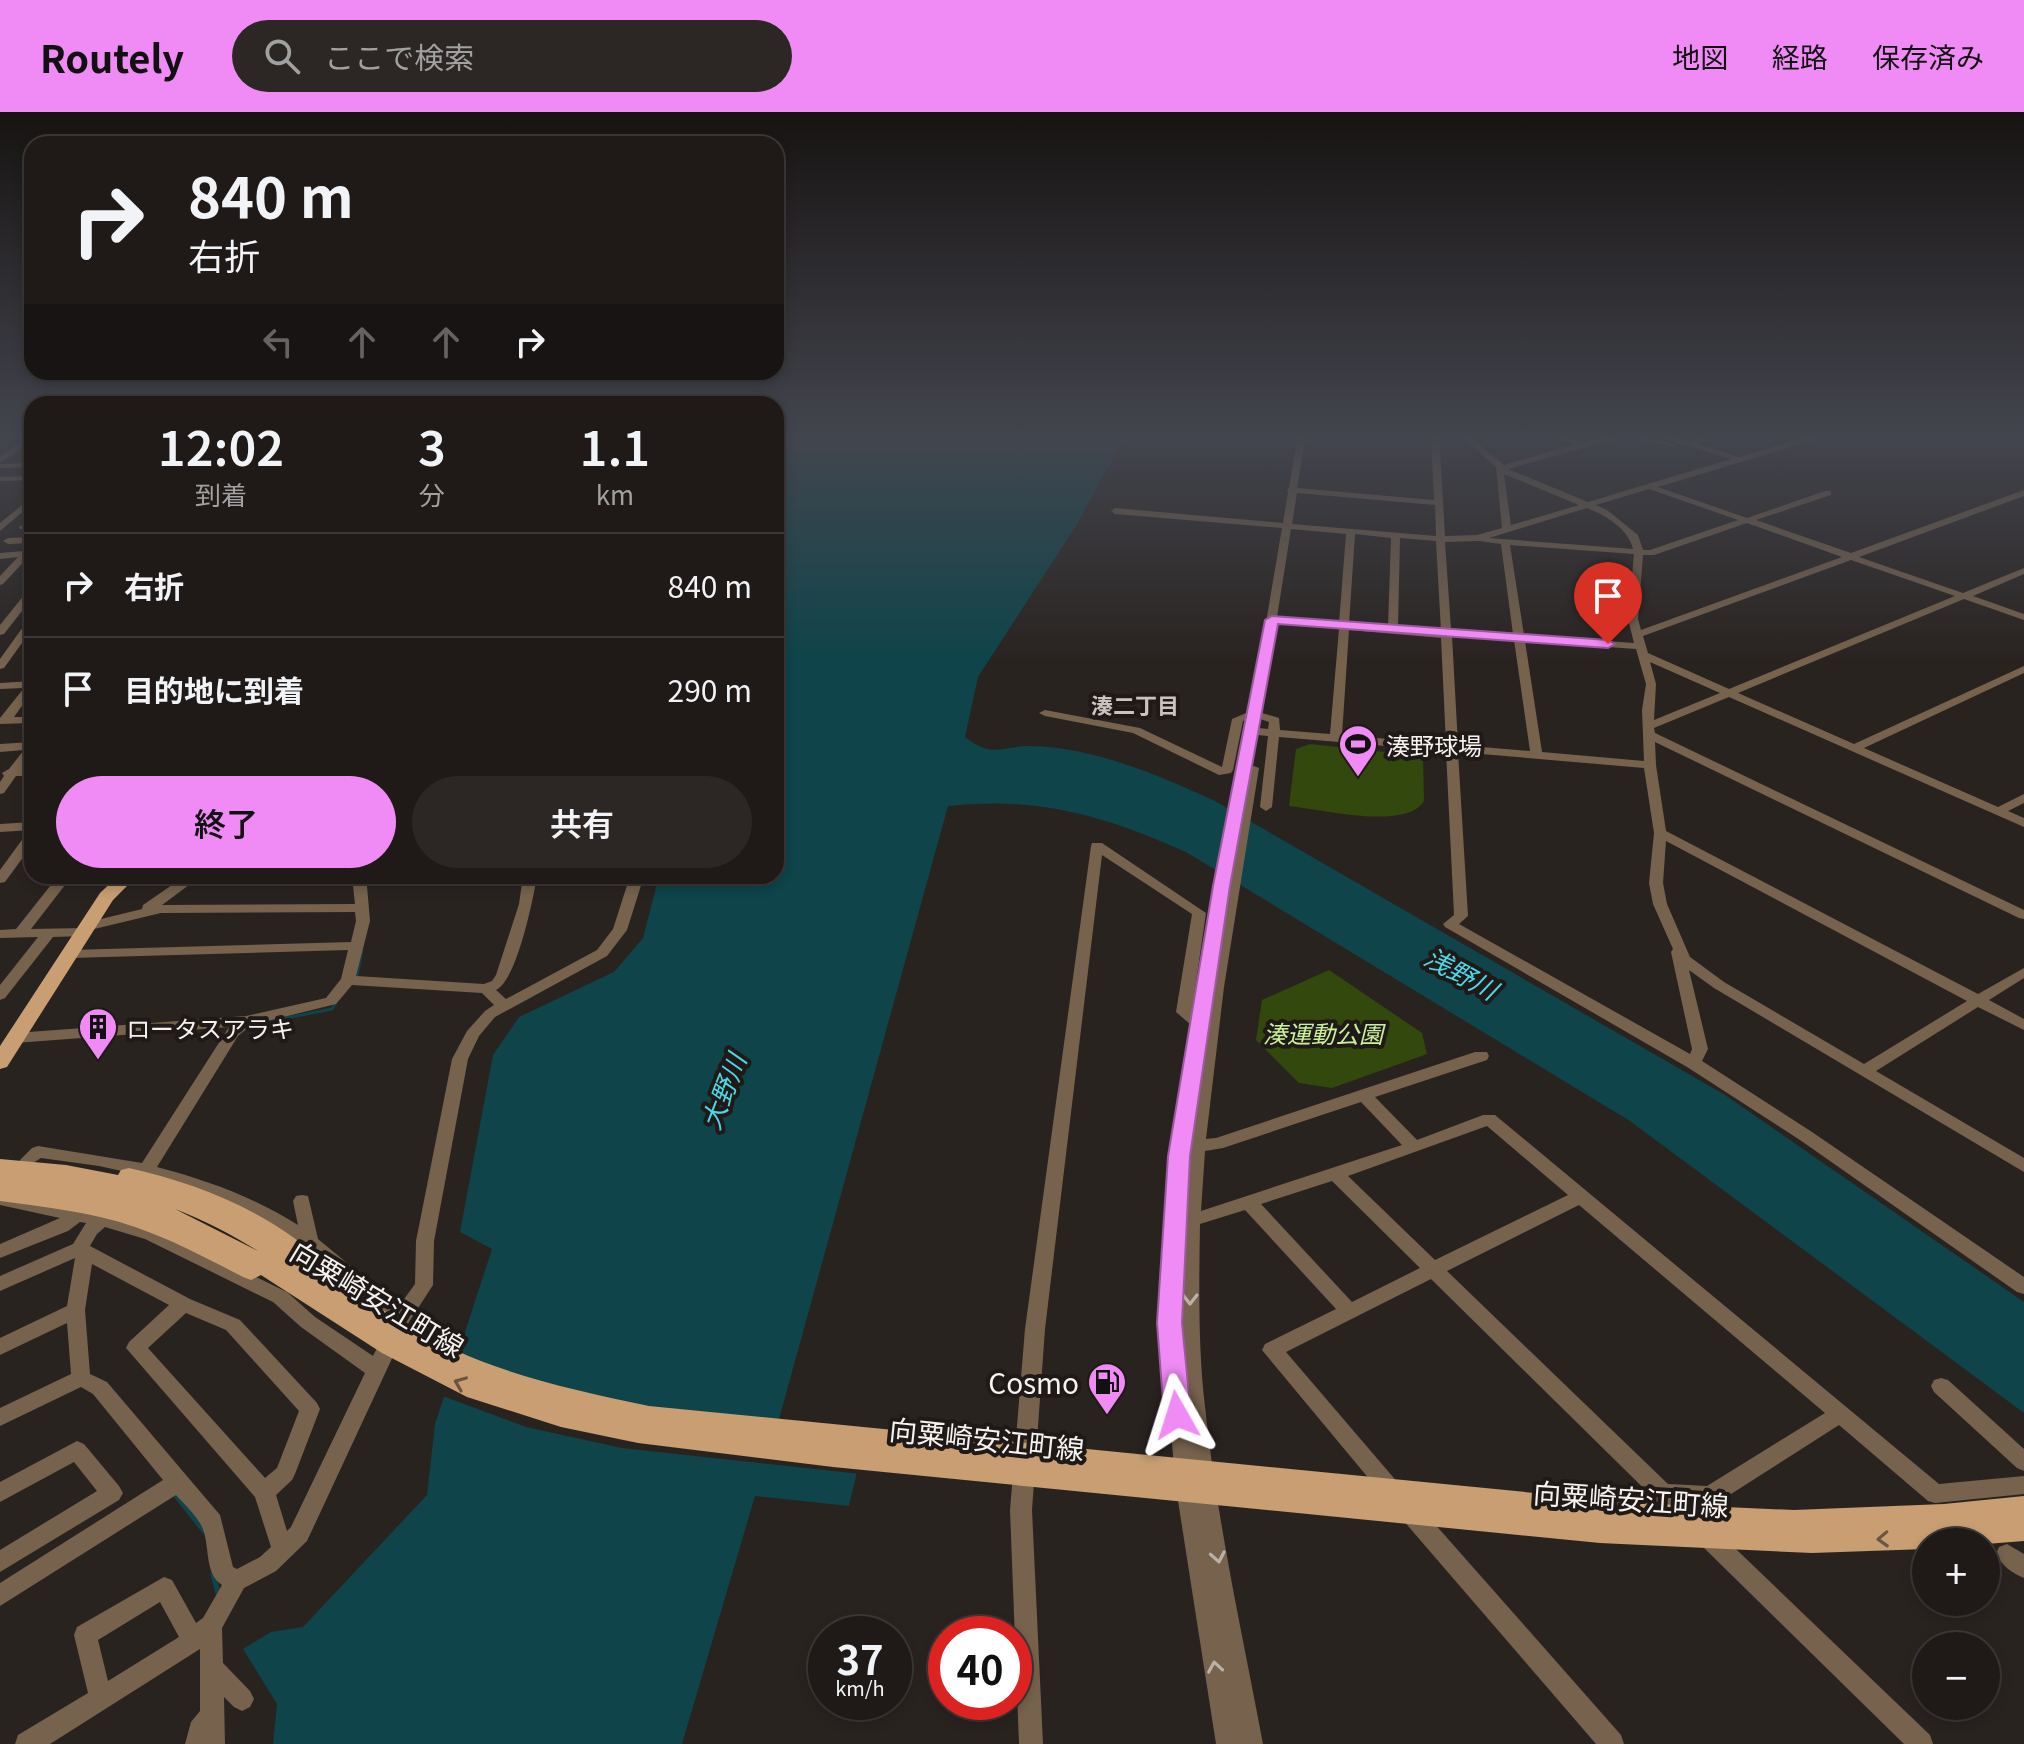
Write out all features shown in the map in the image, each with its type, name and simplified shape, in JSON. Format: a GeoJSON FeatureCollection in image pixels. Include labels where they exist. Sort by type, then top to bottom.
{"type":"FeatureCollection","features":[{"type":"Feature","properties":{"kind":"main road"},"geometry":{"type":"LineString","coordinates":[[0,1062],[106,897],[120,884]]}},
{"type":"Feature","properties":{"kind":"main road"},"geometry":{"type":"LineString","coordinates":[[0,1157],[96,1168],[160,1182],[254,1221],[301,1244],[339,1305]]}},
{"type":"Feature","properties":{"kind":"main road","name":"向粟崎安江町線"},"geometry":{"type":"LineString","coordinates":[[0,1167],[74,1175],[177,1201],[254,1237],[339,1305]]}},
{"type":"Feature","properties":{"kind":"main road","name":"向粟崎安江町線"},"geometry":{"type":"LineString","coordinates":[[3,1189],[40,1183],[139,1205],[181,1221],[339,1305],[444,1356],[506,1381],[587,1404],[649,1417],[978,1460],[1195,1481],[1410,1512],[1618,1532],[1697,1526]]}},
{"type":"Feature","properties":{"kind":"main road"},"geometry":{"type":"LineString","coordinates":[[3,1189],[129,1217],[167,1230],[256,1273],[339,1305]]}},
{"type":"Feature","properties":{"kind":"main road","name":"向粟崎安江町線"},"geometry":{"type":"LineString","coordinates":[[1195,1481],[1392,1491],[1697,1526],[1883,1540],[2018,1526]]}},
{"type":"Feature","properties":{"kind":"street"},"geometry":{"type":"LineString","coordinates":[[0,528],[20,510]]}},
{"type":"Feature","properties":{"kind":"street"},"geometry":{"type":"LineString","coordinates":[[1188,1146],[1289,510]]}},
{"type":"Feature","properties":{"kind":"street"},"geometry":{"type":"LineString","coordinates":[[1439,510],[1461,916],[1450,924],[1693,1063],[1806,1136],[2024,1287]]}},
{"type":"Feature","properties":{"kind":"street"},"geometry":{"type":"LineString","coordinates":[[1504,510],[1507,529]]}},
{"type":"Feature","properties":{"kind":"street"},"geometry":{"type":"LineString","coordinates":[[1468,539],[1571,510]]}},
{"type":"Feature","properties":{"kind":"street"},"geometry":{"type":"LineString","coordinates":[[1597,510],[1629,529],[1635,537],[1639,553],[1633,619],[1651,684],[1648,704],[1650,765],[1660,833],[1656,883],[1660,904],[1684,959],[1695,970],[2024,1166]]}},
{"type":"Feature","properties":{"kind":"street"},"geometry":{"type":"LineString","coordinates":[[1718,510],[2024,617]]}},
{"type":"Feature","properties":{"kind":"street"},"geometry":{"type":"LineString","coordinates":[[1115,511],[1440,539],[1651,553],[1779,510]]}},
{"type":"Feature","properties":{"kind":"street"},"geometry":{"type":"LineString","coordinates":[[1639,645],[1850,556],[1978,510]]}},
{"type":"Feature","properties":{"kind":"street"},"geometry":{"type":"LineString","coordinates":[[0,516],[24,516]]}},
{"type":"Feature","properties":{"kind":"street"},"geometry":{"type":"LineString","coordinates":[[1336,737],[1351,531]]}},
{"type":"Feature","properties":{"kind":"street"},"geometry":{"type":"LineString","coordinates":[[1393,630],[1396,535]]}},
{"type":"Feature","properties":{"kind":"street"},"geometry":{"type":"LineString","coordinates":[[8,541],[24,540]]}},
{"type":"Feature","properties":{"kind":"street"},"geometry":{"type":"LineString","coordinates":[[1505,542],[1536,753]]}},
{"type":"Feature","properties":{"kind":"street"},"geometry":{"type":"LineString","coordinates":[[0,556],[24,552]]}},
{"type":"Feature","properties":{"kind":"street"},"geometry":{"type":"LineString","coordinates":[[0,582],[24,556]]}},
{"type":"Feature","properties":{"kind":"street"},"geometry":{"type":"LineString","coordinates":[[0,569],[24,567]]}},
{"type":"Feature","properties":{"kind":"street"},"geometry":{"type":"LineString","coordinates":[[1650,730],[1681,712],[2024,571]]}},
{"type":"Feature","properties":{"kind":"street"},"geometry":{"type":"LineString","coordinates":[[0,632],[4,622],[24,600]]}},
{"type":"Feature","properties":{"kind":"street"},"geometry":{"type":"LineString","coordinates":[[1272,620],[1639,645],[1729,693],[2024,823]]}},
{"type":"Feature","properties":{"kind":"street"},"geometry":{"type":"LineString","coordinates":[[0,666],[24,633]]}},
{"type":"Feature","properties":{"kind":"street"},"geometry":{"type":"LineString","coordinates":[[1854,748],[2024,669]]}},
{"type":"Feature","properties":{"kind":"street"},"geometry":{"type":"LineString","coordinates":[[0,686],[24,684]]}},
{"type":"Feature","properties":{"kind":"street"},"geometry":{"type":"LineString","coordinates":[[2,721],[24,694]]}},
{"type":"Feature","properties":{"kind":"street"},"geometry":{"type":"LineString","coordinates":[[1648,704],[1681,712]]}},
{"type":"Feature","properties":{"kind":"street"},"geometry":{"type":"LineString","coordinates":[[1045,713],[1136,730],[1219,771],[1227,770],[1238,719],[1257,715],[1275,720],[1266,807]]}},
{"type":"Feature","properties":{"kind":"street"},"geometry":{"type":"LineString","coordinates":[[2,721],[24,720]]}},
{"type":"Feature","properties":{"kind":"street"},"geometry":{"type":"LineString","coordinates":[[1650,730],[2024,915]]}},
{"type":"Feature","properties":{"kind":"street"},"geometry":{"type":"LineString","coordinates":[[1255,731],[1650,765]]}},
{"type":"Feature","properties":{"kind":"street"},"geometry":{"type":"LineString","coordinates":[[0,748],[24,746]]}},
{"type":"Feature","properties":{"kind":"street"},"geometry":{"type":"LineString","coordinates":[[0,790],[6,774],[24,755]]}},
{"type":"Feature","properties":{"kind":"street"},"geometry":{"type":"LineString","coordinates":[[1998,812],[2024,798]]}},
{"type":"Feature","properties":{"kind":"street"},"geometry":{"type":"LineString","coordinates":[[0,828],[24,826]]}},
{"type":"Feature","properties":{"kind":"street"},"geometry":{"type":"LineString","coordinates":[[1660,833],[2024,1025]]}},
{"type":"Feature","properties":{"kind":"street"},"geometry":{"type":"LineString","coordinates":[[1031,1744],[1021,1523],[1023,1464],[1035,1329],[1097,846],[1199,913],[1184,1012],[1199,1023]]}},
{"type":"Feature","properties":{"kind":"street"},"geometry":{"type":"LineString","coordinates":[[0,879],[24,847]]}},
{"type":"Feature","properties":{"kind":"street"},"geometry":{"type":"LineString","coordinates":[[20,934],[59,884]]}},
{"type":"Feature","properties":{"kind":"street"},"geometry":{"type":"LineString","coordinates":[[142,912],[182,884]]}},
{"type":"Feature","properties":{"kind":"street"},"geometry":{"type":"LineString","coordinates":[[15,1038],[246,1021],[331,1001],[348,980],[363,921],[362,884]]}},
{"type":"Feature","properties":{"kind":"street"},"geometry":{"type":"LineString","coordinates":[[348,980],[486,989],[497,984],[503,975],[526,904],[529,884]]}},
{"type":"Feature","properties":{"kind":"street"},"geometry":{"type":"LineString","coordinates":[[27,1744],[202,1633],[236,1581],[268,1564],[299,1534],[401,1318],[424,1285],[425,1241],[460,1059],[472,1034],[490,1014],[602,953],[620,930],[634,884]]}},
{"type":"Feature","properties":{"kind":"street"},"geometry":{"type":"LineString","coordinates":[[1228,886],[1199,1023],[1184,1223],[1195,1481],[1228,1744]]}},
{"type":"Feature","properties":{"kind":"street"},"geometry":{"type":"LineString","coordinates":[[0,934],[87,929],[161,909],[362,908]]}},
{"type":"Feature","properties":{"kind":"street"},"geometry":{"type":"LineString","coordinates":[[0,995],[49,933]]}},
{"type":"Feature","properties":{"kind":"street"},"geometry":{"type":"LineString","coordinates":[[1677,944],[1700,1049],[1693,1063]]}},
{"type":"Feature","properties":{"kind":"street"},"geometry":{"type":"LineString","coordinates":[[70,954],[356,946]]}},
{"type":"Feature","properties":{"kind":"street"},"geometry":{"type":"LineString","coordinates":[[1865,1071],[2024,972]]}},
{"type":"Feature","properties":{"kind":"street"},"geometry":{"type":"LineString","coordinates":[[486,989],[504,1006]]}},
{"type":"Feature","properties":{"kind":"street"},"geometry":{"type":"LineString","coordinates":[[147,1169],[232,1033],[246,1021]]}},
{"type":"Feature","properties":{"kind":"street"},"geometry":{"type":"LineString","coordinates":[[1188,1146],[1217,1144],[1481,1056]]}},
{"type":"Feature","properties":{"kind":"street"},"geometry":{"type":"LineString","coordinates":[[1364,1095],[1414,1147]]}},
{"type":"Feature","properties":{"kind":"street"},"geometry":{"type":"LineString","coordinates":[[1184,1223],[1489,1119],[1935,1494],[2024,1485]]}},
{"type":"Feature","properties":{"kind":"street"},"geometry":{"type":"LineString","coordinates":[[28,1160],[38,1152],[99,1159],[201,1184],[271,1217],[301,1244],[401,1318]]}},
{"type":"Feature","properties":{"kind":"street"},"geometry":{"type":"LineString","coordinates":[[1335,1174],[1921,1744]]}},
{"type":"Feature","properties":{"kind":"street"},"geometry":{"type":"LineString","coordinates":[[3,1189],[4,1201],[78,1214],[151,1234],[280,1297],[308,1322],[369,1363],[375,1371]]}},
{"type":"Feature","properties":{"kind":"street"},"geometry":{"type":"LineString","coordinates":[[1392,1491],[1272,1350],[1581,1196]]}},
{"type":"Feature","properties":{"kind":"street"},"geometry":{"type":"LineString","coordinates":[[301,1244],[302,1201]]}},
{"type":"Feature","properties":{"kind":"street"},"geometry":{"type":"LineString","coordinates":[[1249,1203],[1348,1310]]}},
{"type":"Feature","properties":{"kind":"street"},"geometry":{"type":"LineString","coordinates":[[0,1251],[62,1226],[78,1214]]}},
{"type":"Feature","properties":{"kind":"street"},"geometry":{"type":"LineString","coordinates":[[81,1378],[76,1310],[82,1251],[91,1229],[101,1220]]}},
{"type":"Feature","properties":{"kind":"street"},"geometry":{"type":"LineString","coordinates":[[0,1284],[82,1251],[183,1304],[233,1325],[310,1409],[285,1474],[264,1492]]}},
{"type":"Feature","properties":{"kind":"street"},"geometry":{"type":"LineString","coordinates":[[183,1304],[136,1348],[264,1492],[283,1550]]}},
{"type":"Feature","properties":{"kind":"street"},"geometry":{"type":"LineString","coordinates":[[0,1347],[76,1310]]}},
{"type":"Feature","properties":{"kind":"street"},"geometry":{"type":"LineString","coordinates":[[0,1417],[81,1378]]}},
{"type":"Feature","properties":{"kind":"street"},"geometry":{"type":"LineString","coordinates":[[81,1378],[100,1388],[172,1485],[212,1522],[223,1573],[236,1581]]}},
{"type":"Feature","properties":{"kind":"street"},"geometry":{"type":"LineString","coordinates":[[1941,1386],[2024,1462]]}},
{"type":"Feature","properties":{"kind":"street"},"geometry":{"type":"LineString","coordinates":[[1665,1493],[1710,1496],[1840,1414]]}},
{"type":"Feature","properties":{"kind":"street"},"geometry":{"type":"LineString","coordinates":[[0,1493],[77,1450],[112,1493],[0,1562]]}},
{"type":"Feature","properties":{"kind":"street"},"geometry":{"type":"LineString","coordinates":[[1195,1481],[1251,1744]]}},
{"type":"Feature","properties":{"kind":"street"},"geometry":{"type":"LineString","coordinates":[[0,1595],[172,1485]]}},
{"type":"Feature","properties":{"kind":"street"},"geometry":{"type":"LineString","coordinates":[[1410,1512],[1612,1744]]}},
{"type":"Feature","properties":{"kind":"street"},"geometry":{"type":"LineString","coordinates":[[2018,1526],[2007,1554],[2024,1568]]}},
{"type":"Feature","properties":{"kind":"street"},"geometry":{"type":"LineString","coordinates":[[101,1699],[85,1635],[164,1587],[202,1633],[212,1668],[213,1744]]}},
{"type":"Feature","properties":{"kind":"street"},"geometry":{"type":"LineString","coordinates":[[212,1668],[242,1699]]}},
{"type":"Feature","properties":{"kind":"street"},"geometry":{"type":"LineString","coordinates":[[197,1744],[200,1731],[212,1715]]}},
{"type":"Feature","properties":{"kind":"green space","name":"湊野球場"},"geometry":{"type":"Polygon","coordinates":[[[1310,744],[1423,756],[1424,801],[1414,810],[1382,817],[1289,806],[1296,749],[1310,744]]]}},
{"type":"Feature","properties":{"kind":"green space","name":"湊運動公園"},"geometry":{"type":"Polygon","coordinates":[[[1329,970],[1422,1033],[1427,1054],[1332,1088],[1299,1083],[1256,1040],[1262,1000],[1329,970]]]}},
{"type":"Feature","properties":{"kind":"water"},"geometry":{"type":"Polygon","coordinates":[[[784,510],[1085,510],[978,677],[965,737],[990,750],[1030,746],[1102,757],[1148,772],[1215,801],[1725,1095],[2024,1302],[2024,1413],[1630,1121],[1186,852],[1128,828],[1071,812],[1012,804],[948,806],[779,1419],[859,1463],[849,1506],[755,1496],[682,1744],[273,1744],[277,1704],[243,1649],[271,1632],[303,1627],[427,1495],[435,1424],[492,1249],[460,1232],[493,1055],[519,1017],[614,972],[643,938],[657,884],[784,884],[784,510]]]}},
{"type":"Feature","properties":{"kind":"pier"},"geometry":{"type":"Polygon","coordinates":[[[453,1352],[501,1372],[863,1465],[861,1474],[622,1448],[526,1427],[440,1395],[453,1352]]]}},
{"type":"Feature","properties":{"kind":"waterway"},"geometry":{"type":"LineString","coordinates":[[357,976],[362,950]]}},
{"type":"Feature","properties":{"kind":"waterway"},"geometry":{"type":"LineString","coordinates":[[244,1030],[260,1023],[332,1009],[335,1004]]}},
{"type":"Feature","properties":{"kind":"waterway"},"geometry":{"type":"LineString","coordinates":[[174,1493],[204,1531]]}},
{"type":"Feature","properties":{"kind":"waterway"},"geometry":{"type":"LineString","coordinates":[[213,1574],[218,1593]]}},
{"type":"Feature","properties":{"kind":"place","name":"湊野球場"},"geometry":{"type":"Point","coordinates":[1358,778]}},
{"type":"Feature","properties":{"kind":"place","name":"ロータスアラキ"},"geometry":{"type":"Point","coordinates":[98,1061]}},
{"type":"Feature","properties":{"kind":"place","name":"Cosmo"},"geometry":{"type":"Point","coordinates":[1107,1416]}},
{"type":"Feature","properties":{"kind":"district","name":"湊二丁目"},"geometry":{"type":"Point","coordinates":[1135,704]}},
{"type":"Feature","properties":{"kind":"route"},"geometry":{"type":"LineString","coordinates":[[1177,1415],[1170,1323],[1179,1156],[1221,886],[1272,620],[1447,635],[1446,632],[1608,644]]}},
{"type":"Feature","properties":{"kind":"water label","name":"浅野川"},"geometry":{"type":"Point","coordinates":[1462,972]}},
{"type":"Feature","properties":{"kind":"water label","name":"大野川"},"geometry":{"type":"Point","coordinates":[722,1091]}}]}
